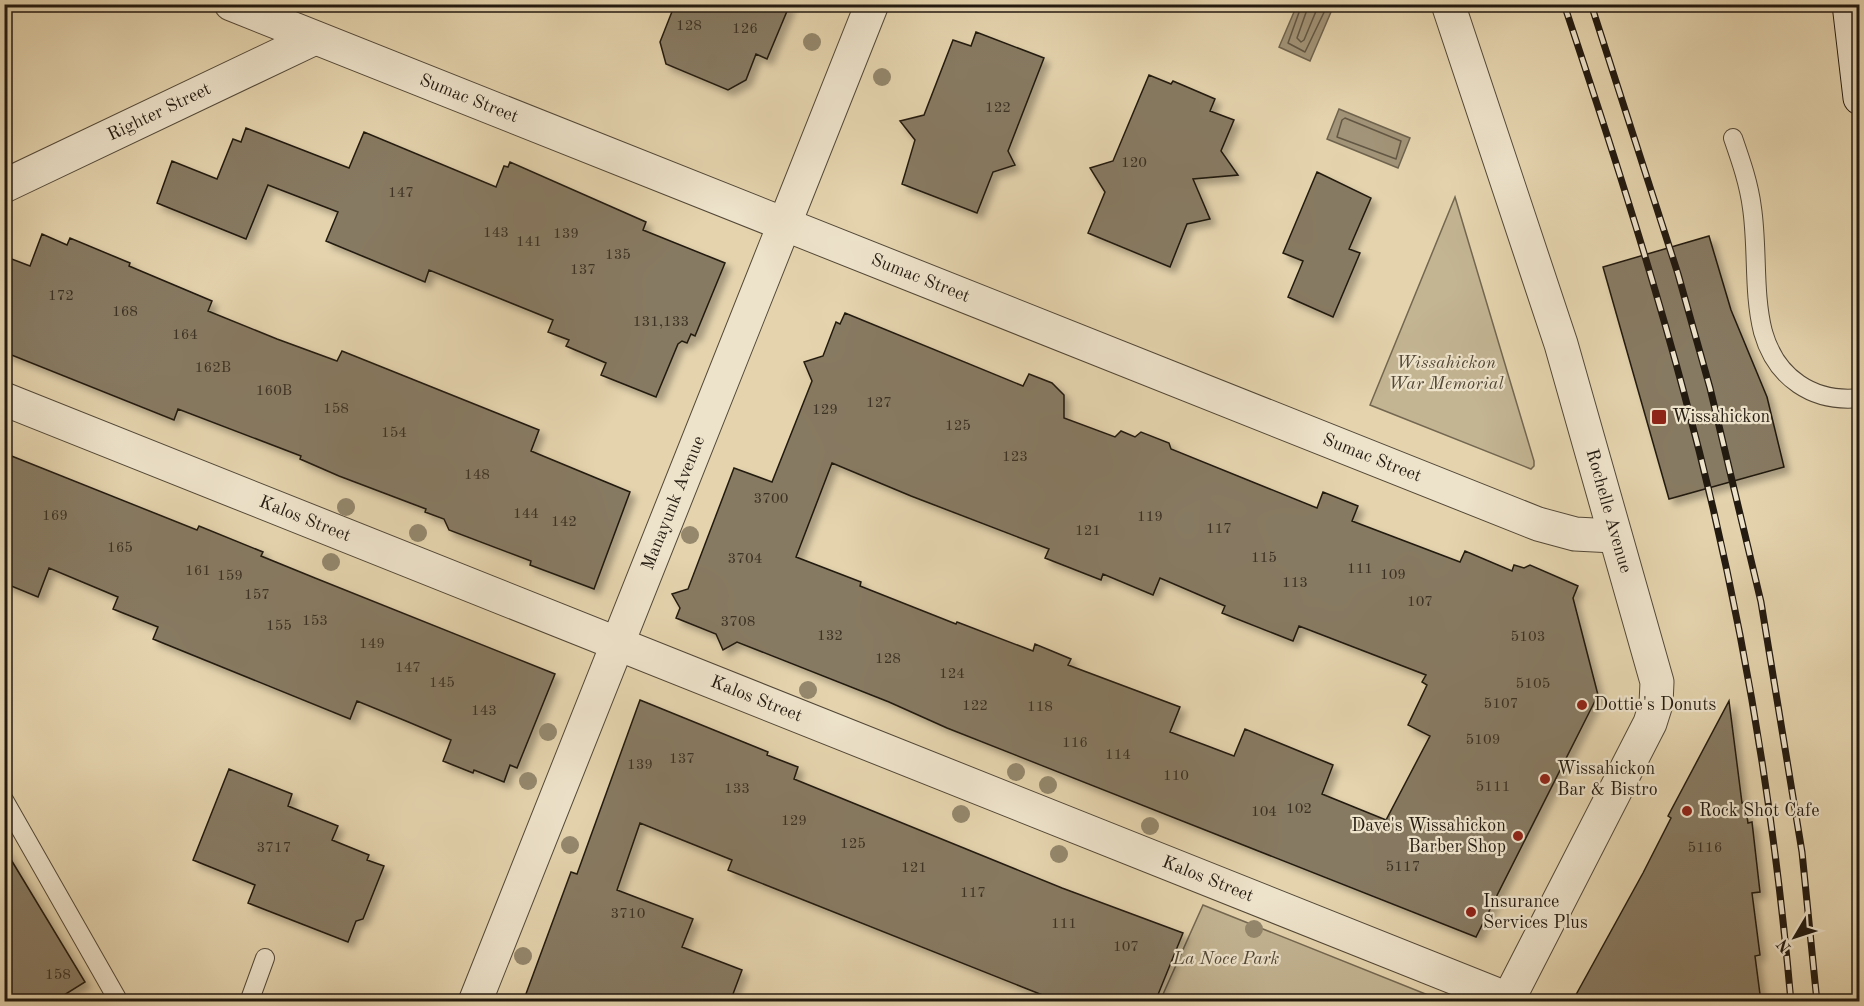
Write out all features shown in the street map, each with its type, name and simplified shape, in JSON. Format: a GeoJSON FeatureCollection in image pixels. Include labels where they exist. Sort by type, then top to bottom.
{"type":"FeatureCollection","features":[{"type":"Feature","properties":{"kind":"street","name":"Sumac Street"},"geometry":{"type":"LineString","coordinates":[[231,4],[1538,524],[1575,534],[1614,536]]}},
{"type":"Feature","properties":{"kind":"street","name":"Manayunk Avenue"},"geometry":{"type":"LineString","coordinates":[[475,1002],[872,4]]}},
{"type":"Feature","properties":{"kind":"street","name":"Rochelle Avenue"},"geometry":{"type":"LineString","coordinates":[[1448,4],[1561,344],[1657,682],[1656,704],[1650,723],[1508,1000]]}},
{"type":"Feature","properties":{"kind":"street"},"geometry":{"type":"LineString","coordinates":[[1849,4],[1860,98]]}},
{"type":"Feature","properties":{"kind":"street","name":"Righter Street"},"geometry":{"type":"LineString","coordinates":[[4,186],[315,38]]}},
{"type":"Feature","properties":{"kind":"street","name":"Kalos Street"},"geometry":{"type":"LineString","coordinates":[[4,399],[1508,1000]]}},
{"type":"Feature","properties":{"kind":"lane"},"geometry":{"type":"LineString","coordinates":[[1733,138],[1746,177],[1752,208],[1760,306],[1763,331],[1768,345],[1787,374],[1802,387],[1821,397],[1860,398]]}},
{"type":"Feature","properties":{"kind":"lane"},"geometry":{"type":"LineString","coordinates":[[4,800],[119,1002]]}},
{"type":"Feature","properties":{"kind":"lane"},"geometry":{"type":"LineString","coordinates":[[249,1002],[265,958]]}},
{"type":"Feature","properties":{"kind":"green space","name":"Wissahickon War Memorial"},"geometry":{"type":"Polygon","coordinates":[[[1455,197],[1534,461],[1531,469],[1370,405],[1455,197]]]}},
{"type":"Feature","properties":{"kind":"green space","name":"La Noce Park"},"geometry":{"type":"Polygon","coordinates":[[[1203,905],[1443,1001],[1160,1001],[1203,905]]]}},
{"type":"Feature","properties":{"kind":"water"},"geometry":{"type":"Polygon","coordinates":[[[1297,5],[1334,5],[1310,61],[1279,47],[1297,5]]]}},
{"type":"Feature","properties":{"kind":"water"},"geometry":{"type":"Polygon","coordinates":[[[1339,109],[1410,138],[1398,168],[1327,139],[1339,109]]]}},
{"type":"Feature","properties":{"kind":"building"},"geometry":{"type":"Polygon","coordinates":[[[675,4],[790,4],[767,59],[756,54],[746,80],[728,90],[666,64],[660,42],[675,4]]]}},
{"type":"Feature","properties":{"kind":"building"},"geometry":{"type":"Polygon","coordinates":[[[976,32],[1044,58],[1008,151],[1015,165],[993,172],[977,213],[902,184],[915,140],[900,121],[924,115],[953,40],[971,46],[976,32]]]}},
{"type":"Feature","properties":{"kind":"building"},"geometry":{"type":"Polygon","coordinates":[[[1149,75],[1171,84],[1173,81],[1215,99],[1210,111],[1234,120],[1221,151],[1238,175],[1193,179],[1210,219],[1187,224],[1170,267],[1088,233],[1105,192],[1090,168],[1113,161],[1149,75]]]}},
{"type":"Feature","properties":{"kind":"building"},"geometry":{"type":"Polygon","coordinates":[[[246,128],[349,168],[364,132],[496,187],[504,166],[508,167],[510,162],[646,222],[643,230],[725,263],[695,336],[691,334],[687,343],[682,341],[678,344],[656,397],[601,375],[606,363],[566,346],[569,340],[548,332],[553,320],[429,270],[425,282],[326,241],[338,212],[268,185],[246,239],[157,203],[172,161],[217,179],[233,139],[241,142],[246,128]]]}},
{"type":"Feature","properties":{"kind":"building"},"geometry":{"type":"Polygon","coordinates":[[[1317,172],[1371,198],[1349,249],[1360,253],[1333,317],[1288,297],[1303,261],[1283,253],[1317,172]]]}},
{"type":"Feature","properties":{"kind":"building"},"geometry":{"type":"Polygon","coordinates":[[[42,234],[67,245],[70,238],[130,263],[129,266],[212,301],[208,311],[277,339],[337,361],[342,351],[539,430],[531,451],[630,492],[594,589],[530,565],[531,561],[449,530],[444,519],[425,512],[426,509],[339,476],[300,459],[301,456],[178,409],[174,420],[4,352],[4,256],[30,266],[42,234]]]}},
{"type":"Feature","properties":{"kind":"building"},"geometry":{"type":"Polygon","coordinates":[[[1709,236],[1731,310],[1767,397],[1784,467],[1669,499],[1603,267],[1709,236]]]}},
{"type":"Feature","properties":{"kind":"building"},"geometry":{"type":"Polygon","coordinates":[[[845,313],[1023,386],[1029,374],[1052,383],[1064,395],[1064,418],[1115,437],[1121,431],[1135,437],[1141,432],[1169,443],[1171,449],[1317,508],[1323,492],[1358,506],[1352,521],[1460,562],[1465,551],[1512,571],[1514,565],[1524,568],[1530,565],[1578,586],[1573,598],[1598,695],[1476,937],[947,728],[889,702],[737,642],[723,650],[716,634],[676,618],[680,608],[672,594],[688,589],[734,468],[772,482],[812,381],[804,362],[823,356],[836,322],[840,324],[845,313]],[[832,463],[796,557],[861,582],[860,586],[956,624],[957,622],[1033,651],[1035,644],[1071,659],[1068,665],[1180,707],[1170,732],[1234,756],[1245,729],[1333,765],[1322,794],[1386,820],[1430,736],[1408,725],[1427,685],[1422,682],[1426,675],[1299,626],[1293,641],[1222,613],[1225,606],[1160,578],[1153,595],[1103,574],[1101,580],[1045,558],[1049,549],[832,463]]]}},
{"type":"Feature","properties":{"kind":"building"},"geometry":{"type":"Polygon","coordinates":[[[4,453],[197,530],[199,526],[263,552],[261,556],[555,674],[517,768],[510,765],[504,782],[474,770],[473,773],[443,761],[451,740],[406,721],[357,701],[350,719],[153,639],[158,627],[113,609],[118,597],[49,568],[38,597],[4,583],[4,453]]]}},
{"type":"Feature","properties":{"kind":"building"},"geometry":{"type":"Polygon","coordinates":[[[640,700],[768,752],[767,755],[798,767],[794,779],[1062,888],[1183,933],[1155,1002],[1060,1002],[728,870],[732,860],[640,823],[617,890],[693,919],[682,947],[742,970],[730,1002],[523,1002],[571,872],[577,874],[640,700]]]}},
{"type":"Feature","properties":{"kind":"building"},"geometry":{"type":"Polygon","coordinates":[[[1729,701],[1742,803],[1745,802],[1748,823],[1752,822],[1760,892],[1752,893],[1760,955],[1755,956],[1761,1002],[1572,1002],[1643,873],[1671,818],[1668,816],[1729,701]]]}},
{"type":"Feature","properties":{"kind":"building"},"geometry":{"type":"Polygon","coordinates":[[[229,769],[292,794],[288,806],[338,826],[332,840],[369,855],[367,860],[384,866],[363,919],[356,921],[348,942],[248,903],[255,885],[193,860],[229,769]]]}},
{"type":"Feature","properties":{"kind":"building"},"geometry":{"type":"Polygon","coordinates":[[[4,848],[85,982],[53,1002],[4,1002],[4,848]]]}},
{"type":"Feature","properties":{"kind":"railway"},"geometry":{"type":"LineString","coordinates":[[1564,4],[1657,295],[1721,543],[1737,619],[1763,771],[1791,1002]]}},
{"type":"Feature","properties":{"kind":"railway"},"geometry":{"type":"LineString","coordinates":[[1591,4],[1678,274],[1710,388],[1761,602],[1802,852],[1817,1002]]}},
{"type":"Feature","properties":{"kind":"place","name":"Wissahickon"},"geometry":{"type":"Point","coordinates":[1659,417]}},
{"type":"Feature","properties":{"kind":"place","name":"Dottie's Donuts"},"geometry":{"type":"Point","coordinates":[1582,705]}},
{"type":"Feature","properties":{"kind":"place","name":"Wissahickon Bar & Bistro"},"geometry":{"type":"Point","coordinates":[1545,779]}},
{"type":"Feature","properties":{"kind":"place","name":"Rock Shot Cafe"},"geometry":{"type":"Point","coordinates":[1687,811]}},
{"type":"Feature","properties":{"kind":"place","name":"Dave's Wissahickon Barber Shop"},"geometry":{"type":"Point","coordinates":[1518,836]}},
{"type":"Feature","properties":{"kind":"place","name":"Insurance Services Plus"},"geometry":{"type":"Point","coordinates":[1471,912]}}]}
